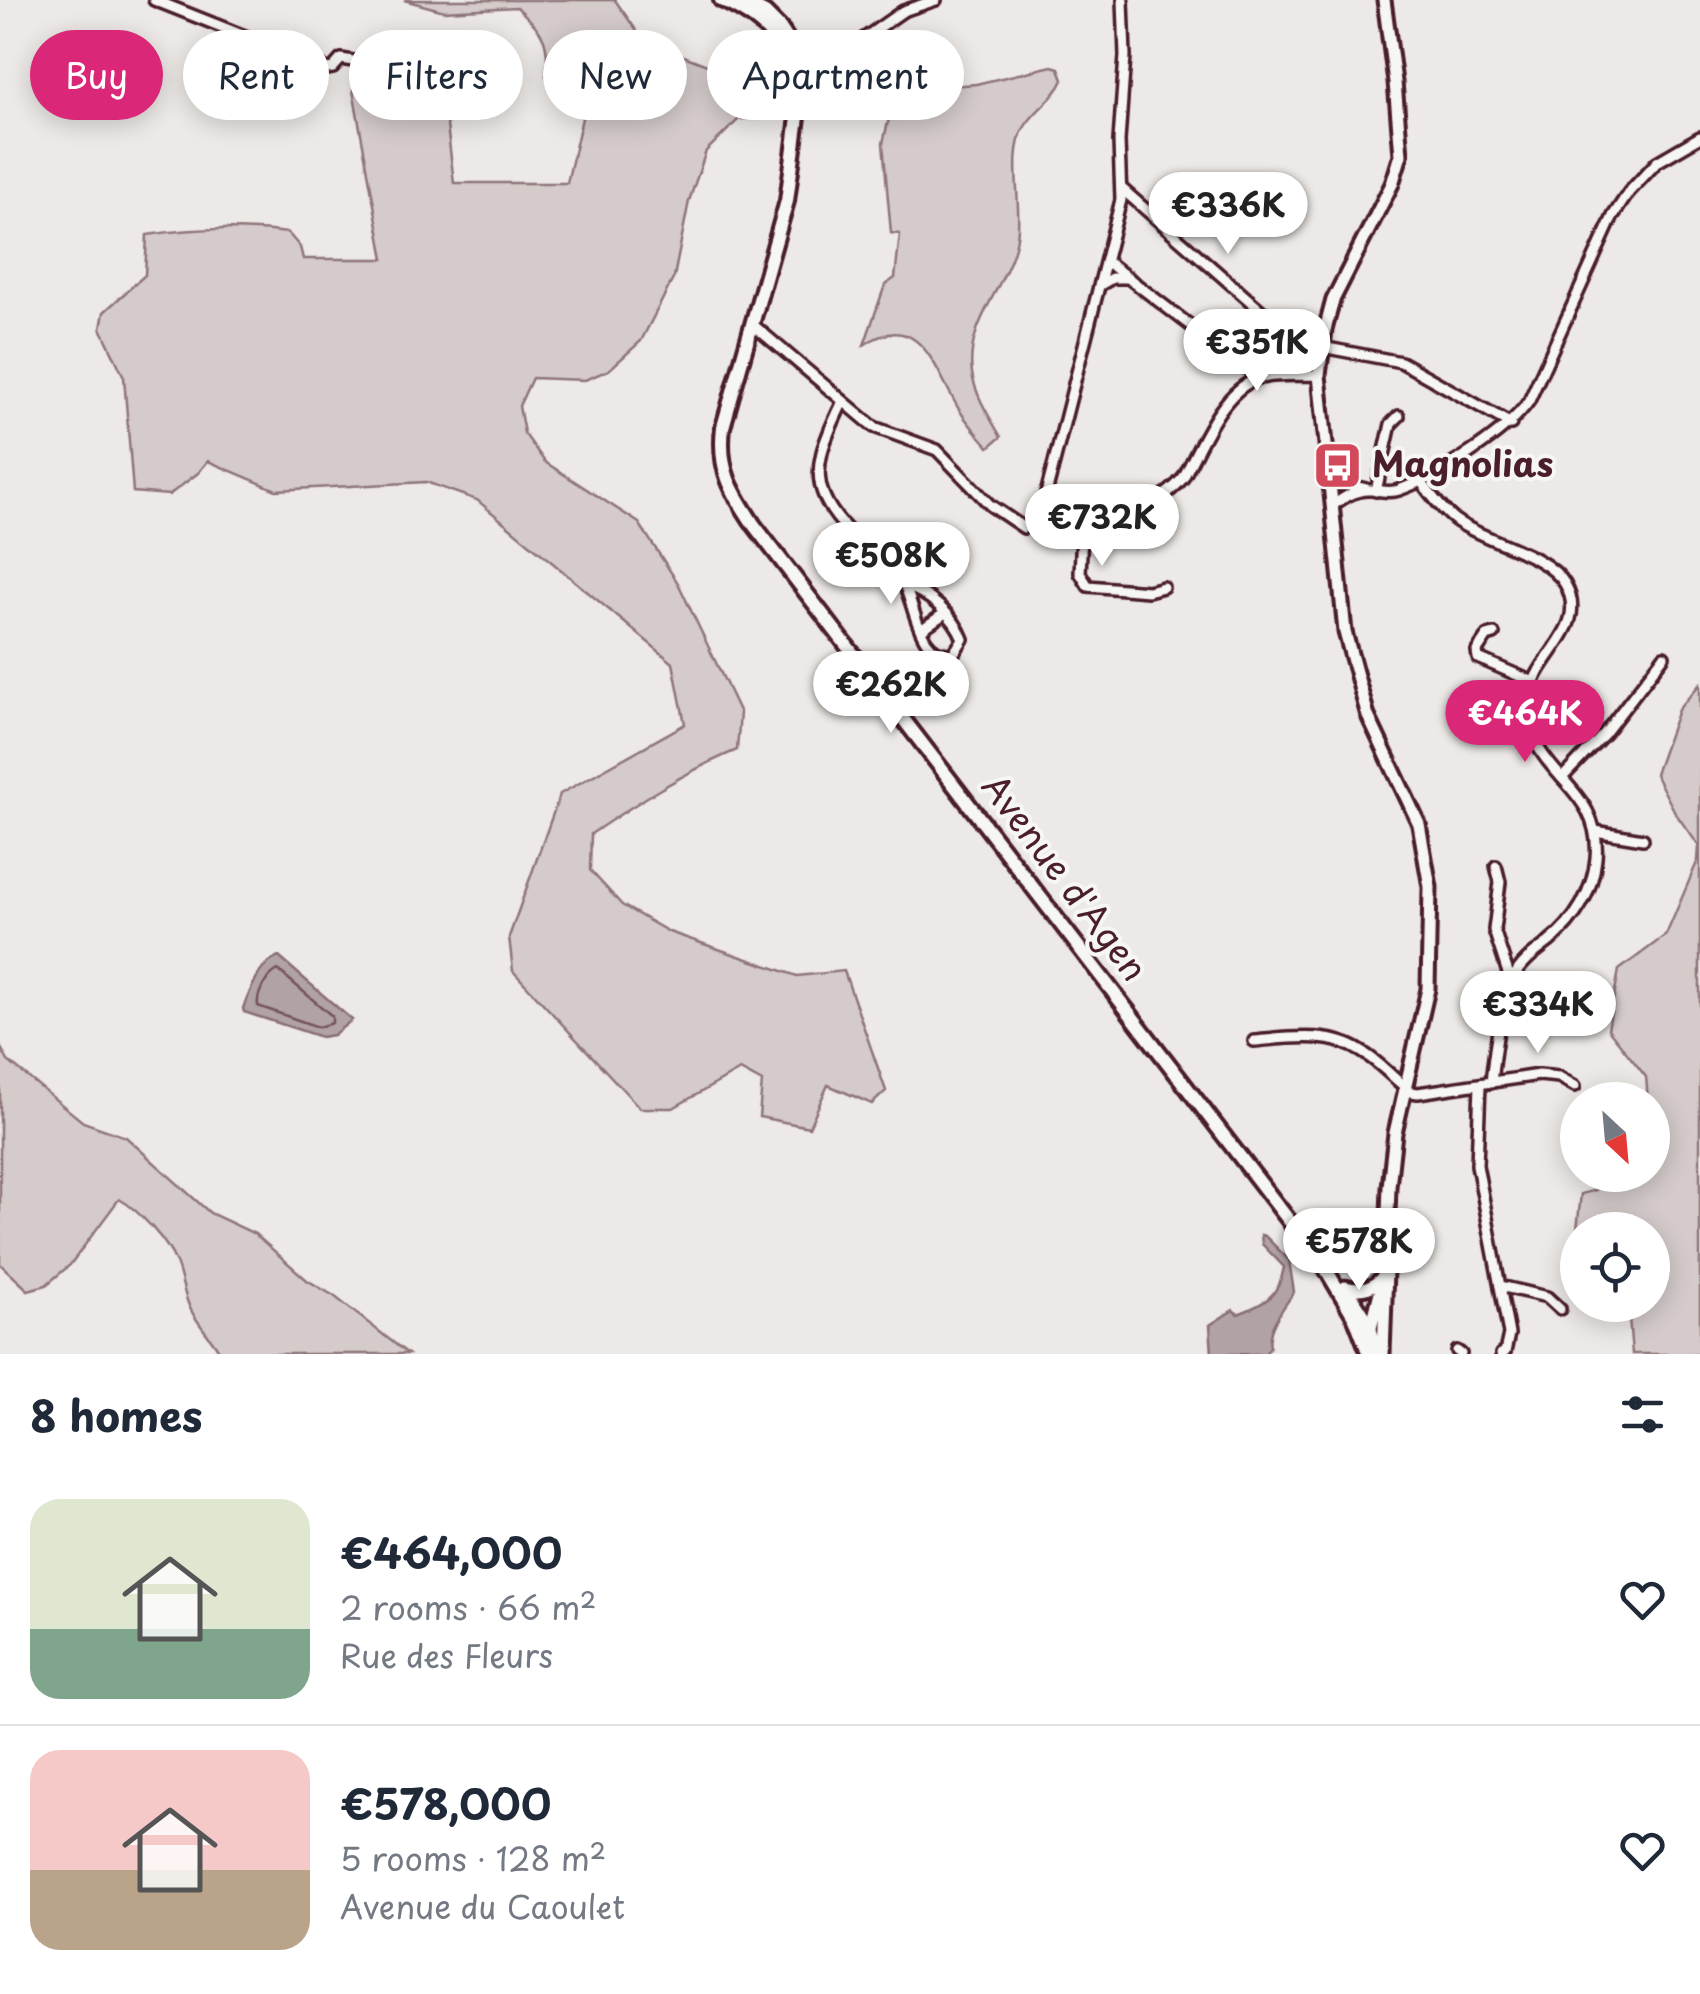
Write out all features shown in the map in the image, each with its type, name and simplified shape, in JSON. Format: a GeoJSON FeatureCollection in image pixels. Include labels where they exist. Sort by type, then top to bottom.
{"type":"FeatureCollection","features":[{"type":"Feature","properties":{"kind":"main road"},"geometry":{"type":"LineString","coordinates":[[722,0],[765,13],[780,28]]}},
{"type":"Feature","properties":{"kind":"main road"},"geometry":{"type":"LineString","coordinates":[[743,6],[768,30]]}},
{"type":"Feature","properties":{"kind":"main road","name":"Avenue d'Agen"},"geometry":{"type":"LineString","coordinates":[[798,120],[787,200],[724,420],[724,474],[742,506],[1324,1266]]}},
{"type":"Feature","properties":{"kind":"main road"},"geometry":{"type":"LineString","coordinates":[[1324,1266],[1345,1288],[1367,1323],[1375,1353]]}},
{"type":"Feature","properties":{"kind":"main road"},"geometry":{"type":"LineString","coordinates":[[1324,1266],[1367,1323]]}},
{"type":"Feature","properties":{"kind":"street"},"geometry":{"type":"LineString","coordinates":[[154,0],[328,69],[341,59],[349,60]]}},
{"type":"Feature","properties":{"kind":"street"},"geometry":{"type":"LineString","coordinates":[[878,30],[904,10],[936,0]]}},
{"type":"Feature","properties":{"kind":"street"},"geometry":{"type":"LineString","coordinates":[[752,324],[874,427],[937,450],[1012,522],[1024,528],[1032,526],[1044,502],[1122,188],[1119,141],[1125,80],[1123,0]]}},
{"type":"Feature","properties":{"kind":"street"},"geometry":{"type":"LineString","coordinates":[[1375,1353],[1384,1315],[1391,1170],[1404,1089],[1428,989],[1432,914],[1428,868],[1414,809],[1368,716],[1345,632],[1319,375],[1324,330],[1344,274],[1392,184],[1401,156],[1384,0]]}},
{"type":"Feature","properties":{"kind":"street"},"geometry":{"type":"LineString","coordinates":[[1328,473],[1341,483],[1396,491],[1511,424],[1530,401],[1621,203],[1657,162],[1700,136]]}},
{"type":"Feature","properties":{"kind":"street"},"geometry":{"type":"LineString","coordinates":[[1122,188],[1288,335],[1324,330]]}},
{"type":"Feature","properties":{"kind":"street"},"geometry":{"type":"LineString","coordinates":[[1106,261],[1260,378],[1319,375]]}},
{"type":"Feature","properties":{"kind":"street"},"geometry":{"type":"LineString","coordinates":[[1100,285],[1112,278],[1129,278]]}},
{"type":"Feature","properties":{"kind":"street"},"geometry":{"type":"LineString","coordinates":[[1322,347],[1401,362],[1511,424]]}},
{"type":"Feature","properties":{"kind":"street"},"geometry":{"type":"LineString","coordinates":[[1044,502],[1070,514],[1131,510],[1175,488],[1243,378],[1242,368]]}},
{"type":"Feature","properties":{"kind":"street"},"geometry":{"type":"LineString","coordinates":[[1223,406],[1260,378]]}},
{"type":"Feature","properties":{"kind":"street"},"geometry":{"type":"LineString","coordinates":[[843,401],[821,455],[823,496],[838,518],[905,586],[924,594],[945,613],[963,635],[954,653],[942,656],[933,652],[905,586]]}},
{"type":"Feature","properties":{"kind":"street"},"geometry":{"type":"LineString","coordinates":[[1372,490],[1391,424],[1399,416]]}},
{"type":"Feature","properties":{"kind":"street"},"geometry":{"type":"LineString","coordinates":[[1420,480],[1455,520],[1544,564],[1566,586],[1572,617],[1531,682],[1528,714],[1534,743],[1586,806],[1595,830],[1596,862],[1582,905],[1511,982],[1486,1084],[1477,1166],[1509,1334],[1504,1354]]}},
{"type":"Feature","properties":{"kind":"street"},"geometry":{"type":"LineString","coordinates":[[1332,506],[1346,496],[1372,490]]}},
{"type":"Feature","properties":{"kind":"street"},"geometry":{"type":"LineString","coordinates":[[1083,514],[1080,573],[1088,586],[1148,591],[1163,587]]}},
{"type":"Feature","properties":{"kind":"street"},"geometry":{"type":"LineString","coordinates":[[921,630],[945,613]]}},
{"type":"Feature","properties":{"kind":"street"},"geometry":{"type":"LineString","coordinates":[[1494,634],[1482,642],[1478,658],[1531,682]]}},
{"type":"Feature","properties":{"kind":"street"},"geometry":{"type":"LineString","coordinates":[[1562,778],[1604,734],[1664,656]]}},
{"type":"Feature","properties":{"kind":"street"},"geometry":{"type":"LineString","coordinates":[[1595,830],[1643,839]]}},
{"type":"Feature","properties":{"kind":"street"},"geometry":{"type":"LineString","coordinates":[[1496,866],[1500,882],[1494,930],[1511,982]]}},
{"type":"Feature","properties":{"kind":"street"},"geometry":{"type":"LineString","coordinates":[[1254,1040],[1334,1040],[1358,1048],[1404,1089],[1418,1093],[1539,1076],[1559,1076],[1569,1082]]}},
{"type":"Feature","properties":{"kind":"street"},"geometry":{"type":"LineString","coordinates":[[1345,1288],[1364,1289],[1385,1274]]}},
{"type":"Feature","properties":{"kind":"street"},"geometry":{"type":"LineString","coordinates":[[1367,1323],[1385,1274]]}},
{"type":"Feature","properties":{"kind":"street"},"geometry":{"type":"LineString","coordinates":[[1500,1286],[1547,1297],[1560,1309]]}},
{"type":"Feature","properties":{"kind":"street"},"geometry":{"type":"LineString","coordinates":[[1367,1323],[1384,1315]]}},
{"type":"Feature","properties":{"kind":"shaded area"},"geometry":{"type":"Polygon","coordinates":[[[404,0],[615,0],[636,30],[543,30],[543,37],[517,7],[444,11],[404,0]]]}},
{"type":"Feature","properties":{"kind":"shaded area"},"geometry":{"type":"Polygon","coordinates":[[[687,57],[707,65],[707,120],[738,120],[706,151],[689,201],[674,277],[641,341],[609,370],[585,380],[532,378],[519,406],[524,433],[545,462],[639,523],[678,583],[740,713],[737,750],[662,788],[591,834],[590,870],[622,905],[669,932],[797,976],[844,971],[886,1091],[872,1104],[828,1085],[809,1127],[759,1117],[762,1082],[740,1070],[673,1108],[640,1108],[513,971],[509,937],[560,794],[685,724],[673,663],[477,500],[426,482],[276,490],[208,461],[169,495],[133,492],[124,377],[101,328],[104,312],[145,275],[147,235],[217,229],[270,231],[288,233],[300,247],[303,259],[384,259],[359,120],[446,120],[454,183],[567,183],[582,120],[687,120],[687,57]]]}},
{"type":"Feature","properties":{"kind":"shaded area"},"geometry":{"type":"Polygon","coordinates":[[[1052,66],[1059,68],[1063,80],[1028,122],[1019,140],[1016,243],[980,322],[971,355],[976,390],[1001,437],[989,447],[963,416],[934,363],[913,339],[900,334],[884,335],[864,345],[885,285],[895,278],[900,234],[891,233],[883,143],[888,122],[964,120],[964,85],[1052,66]]]}},
{"type":"Feature","properties":{"kind":"shaded area"},"geometry":{"type":"Polygon","coordinates":[[[1700,684],[1700,1354],[1632,1354],[1629,1322],[1670,1322],[1670,1212],[1579,1212],[1581,1194],[1588,1192],[1670,1192],[1670,1082],[1646,1082],[1608,1029],[1619,970],[1666,935],[1698,860],[1699,846],[1655,774],[1678,710],[1700,684]]]}},
{"type":"Feature","properties":{"kind":"shaded area"},"geometry":{"type":"Polygon","coordinates":[[[0,1046],[8,1061],[83,1122],[126,1137],[210,1213],[255,1234],[307,1280],[334,1296],[408,1354],[221,1354],[193,1314],[176,1263],[166,1246],[143,1218],[119,1199],[70,1265],[46,1285],[28,1290],[0,1264],[0,1046]]]}},
{"type":"Feature","properties":{"kind":"water"},"geometry":{"type":"Polygon","coordinates":[[[279,957],[352,1020],[333,1035],[321,1037],[244,1012],[261,971],[279,957]]]}},
{"type":"Feature","properties":{"kind":"water"},"geometry":{"type":"Polygon","coordinates":[[[1261,1235],[1289,1260],[1294,1292],[1273,1325],[1265,1354],[1212,1354],[1210,1325],[1233,1310],[1238,1314],[1263,1303],[1278,1286],[1284,1267],[1262,1244],[1261,1235]]]}},
{"type":"Feature","properties":{"kind":"place","name":"Magnolias"},"geometry":{"type":"Point","coordinates":[1337,465]}}]}
